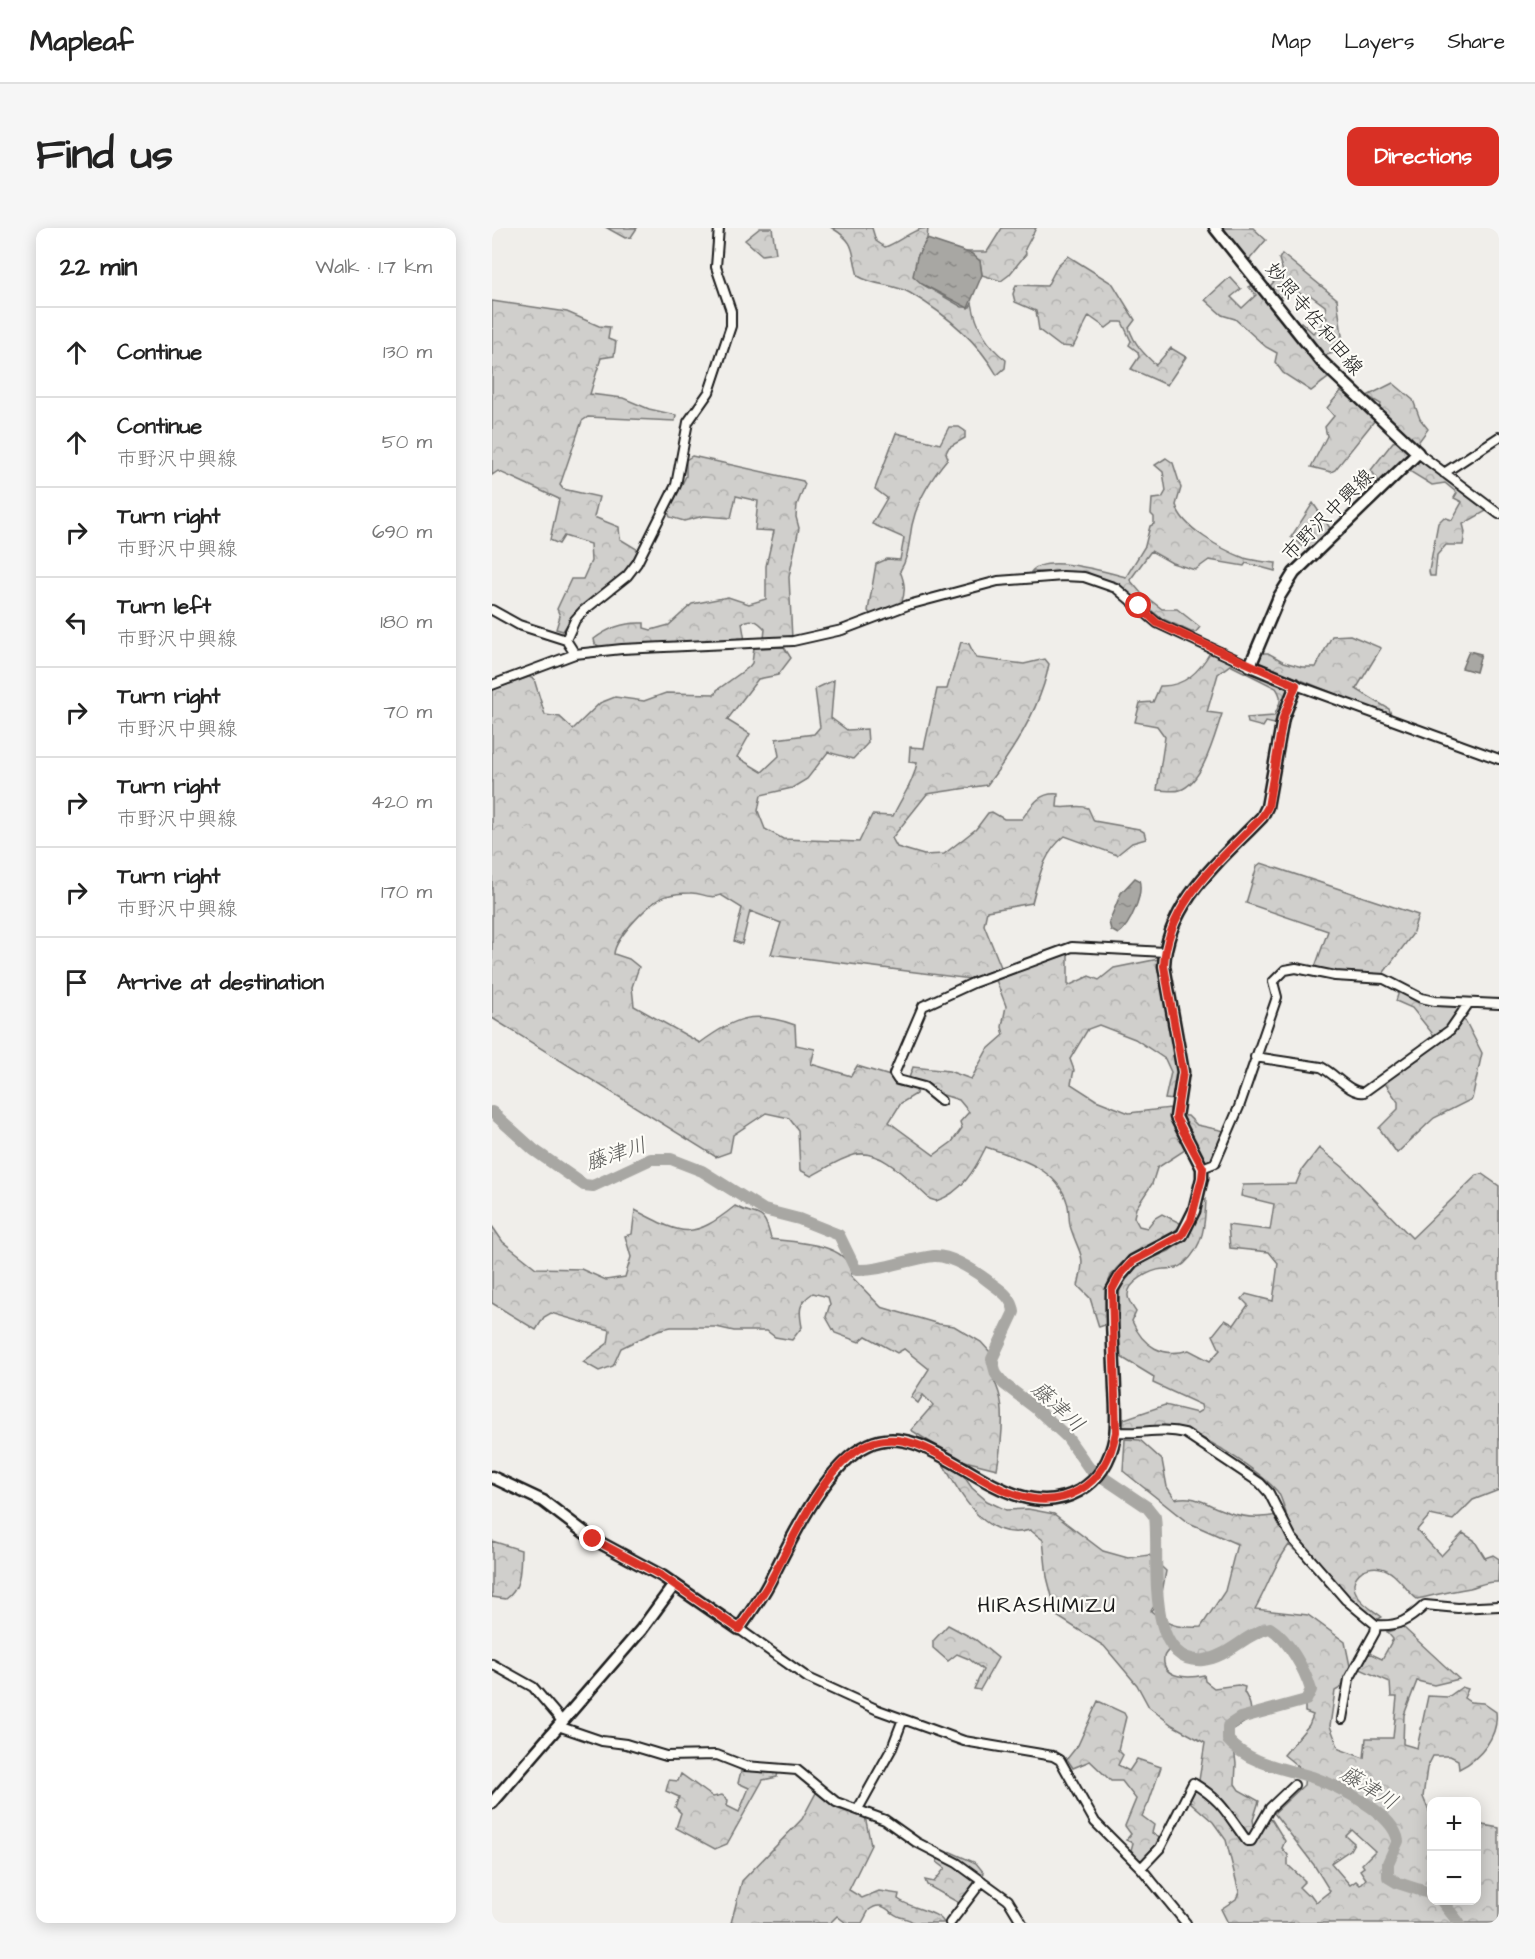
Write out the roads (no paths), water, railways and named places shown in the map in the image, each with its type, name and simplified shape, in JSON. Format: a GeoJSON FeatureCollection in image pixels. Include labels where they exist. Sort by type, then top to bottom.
{"type":"FeatureCollection","features":[{"type":"Feature","properties":{"kind":"main road","name":"妙照寺佐和田線"},"geometry":{"type":"LineString","coordinates":[[1215,228],[1322,362],[1418,453]]}},
{"type":"Feature","properties":{"kind":"main road","name":"市野沢中興線"},"geometry":{"type":"LineString","coordinates":[[1250,666],[1279,597],[1294,573],[1418,453]]}},
{"type":"Feature","properties":{"kind":"main road"},"geometry":{"type":"LineString","coordinates":[[492,1477],[543,1501],[593,1539],[643,1565],[739,1629],[768,1586],[794,1533],[834,1474],[857,1450],[871,1443],[897,1440],[914,1444],[999,1488],[1030,1499],[1054,1500],[1088,1485],[1106,1462],[1116,1432],[1112,1290],[1120,1275],[1133,1261],[1182,1235],[1194,1211],[1203,1168],[1176,1118],[1183,1072],[1164,966],[1165,952],[1176,920],[1188,896],[1268,807],[1283,718],[1296,685],[1250,666]]}},
{"type":"Feature","properties":{"kind":"main road"},"geometry":{"type":"LineString","coordinates":[[492,1803],[640,1630],[674,1585]]}},
{"type":"Feature","properties":{"kind":"street"},"geometry":{"type":"LineString","coordinates":[[566,640],[575,620],[583,611],[627,576],[637,564],[676,485],[688,422],[709,392],[731,326],[730,311],[716,267],[719,228]]}},
{"type":"Feature","properties":{"kind":"street"},"geometry":{"type":"LineString","coordinates":[[1444,473],[1499,437]]}},
{"type":"Feature","properties":{"kind":"street"},"geometry":{"type":"LineString","coordinates":[[1418,453],[1499,514]]}},
{"type":"Feature","properties":{"kind":"street"},"geometry":{"type":"LineString","coordinates":[[492,685],[575,654],[794,641],[842,630],[908,605],[998,580],[1063,576],[1084,577],[1116,588],[1157,623],[1250,666]]}},
{"type":"Feature","properties":{"kind":"street"},"geometry":{"type":"LineString","coordinates":[[492,609],[519,625],[566,640],[575,654]]}},
{"type":"Feature","properties":{"kind":"street"},"geometry":{"type":"LineString","coordinates":[[1296,685],[1363,707],[1426,735],[1499,759]]}},
{"type":"Feature","properties":{"kind":"street"},"geometry":{"type":"LineString","coordinates":[[941,1101],[924,1087],[898,1080],[894,1074],[919,1015],[929,1002],[1072,947],[1165,952]]}},
{"type":"Feature","properties":{"kind":"street"},"geometry":{"type":"LineString","coordinates":[[1203,1168],[1215,1163],[1239,1107],[1277,997],[1273,982],[1285,970],[1296,968],[1335,976],[1384,979],[1421,998],[1468,1004],[1499,1004]]}},
{"type":"Feature","properties":{"kind":"street"},"geometry":{"type":"LineString","coordinates":[[1255,1057],[1321,1067],[1330,1071],[1354,1091],[1364,1092],[1450,1030],[1468,1004]]}},
{"type":"Feature","properties":{"kind":"street"},"geometry":{"type":"LineString","coordinates":[[1116,1432],[1135,1434],[1175,1431],[1185,1433],[1260,1482],[1269,1493],[1292,1538],[1346,1600],[1376,1625],[1399,1624],[1411,1618],[1425,1605],[1458,1608],[1499,1606]]}},
{"type":"Feature","properties":{"kind":"street"},"geometry":{"type":"LineString","coordinates":[[1342,1719],[1349,1679],[1375,1632],[1376,1625]]}},
{"type":"Feature","properties":{"kind":"street"},"geometry":{"type":"LineString","coordinates":[[739,1629],[790,1667],[820,1685],[903,1719],[964,1741],[1053,1756],[1060,1760],[1095,1822],[1141,1868],[1186,1923]]}},
{"type":"Feature","properties":{"kind":"street"},"geometry":{"type":"LineString","coordinates":[[492,1664],[533,1687],[560,1724],[594,1739],[626,1744],[666,1756],[708,1754],[745,1766],[791,1768],[804,1774],[837,1802],[897,1827],[916,1842],[957,1863],[1008,1900],[1022,1923]]}},
{"type":"Feature","properties":{"kind":"street"},"geometry":{"type":"LineString","coordinates":[[858,1809],[892,1748],[903,1719]]}},
{"type":"Feature","properties":{"kind":"street"},"geometry":{"type":"LineString","coordinates":[[1141,1868],[1160,1848],[1193,1784],[1215,1798],[1231,1814],[1247,1841],[1251,1841],[1270,1808],[1294,1785]]}},
{"type":"Feature","properties":{"kind":"street"},"geometry":{"type":"LineString","coordinates":[[950,1923],[981,1881]]}},
{"type":"Feature","properties":{"kind":"water"},"geometry":{"type":"Polygon","coordinates":[[[927,239],[972,254],[980,261],[982,275],[968,308],[922,284],[913,276],[917,257],[927,239]]]}},
{"type":"Feature","properties":{"kind":"water"},"geometry":{"type":"Polygon","coordinates":[[[1469,651],[1481,654],[1476,672],[1462,668],[1469,651]]]}},
{"type":"Feature","properties":{"kind":"water"},"geometry":{"type":"Polygon","coordinates":[[[1135,878],[1139,880],[1140,886],[1138,901],[1127,924],[1118,934],[1111,930],[1109,922],[1121,893],[1135,878]]]}},
{"type":"Feature","properties":{"kind":"waterway","name":"藤津川"},"geometry":{"type":"LineString","coordinates":[[492,1112],[534,1150],[584,1185],[593,1186],[651,1159],[671,1159],[702,1171],[764,1210],[799,1219],[839,1235],[856,1270],[876,1269],[941,1256],[965,1266],[1000,1290],[1009,1299],[1014,1312],[992,1359],[996,1374],[1004,1384],[1038,1410],[1067,1437],[1089,1468],[1147,1507],[1155,1517],[1158,1604],[1163,1626],[1171,1645],[1184,1657],[1203,1660],[1221,1654],[1270,1628],[1289,1647],[1305,1673],[1311,1690],[1306,1700],[1240,1718],[1228,1726],[1228,1740],[1236,1748],[1256,1760],[1323,1781],[1350,1794],[1376,1811],[1387,1820],[1398,1841],[1388,1863],[1388,1877],[1398,1883],[1427,1892]]}},
{"type":"Feature","properties":{"kind":"waterway","name":"藤津川"},"geometry":{"type":"LineString","coordinates":[[1445,1905],[1459,1923]]}},
{"type":"Feature","properties":{"kind":"district","name":"HIRASHIMIZU"},"geometry":{"type":"Point","coordinates":[1047,1605]}}]}
